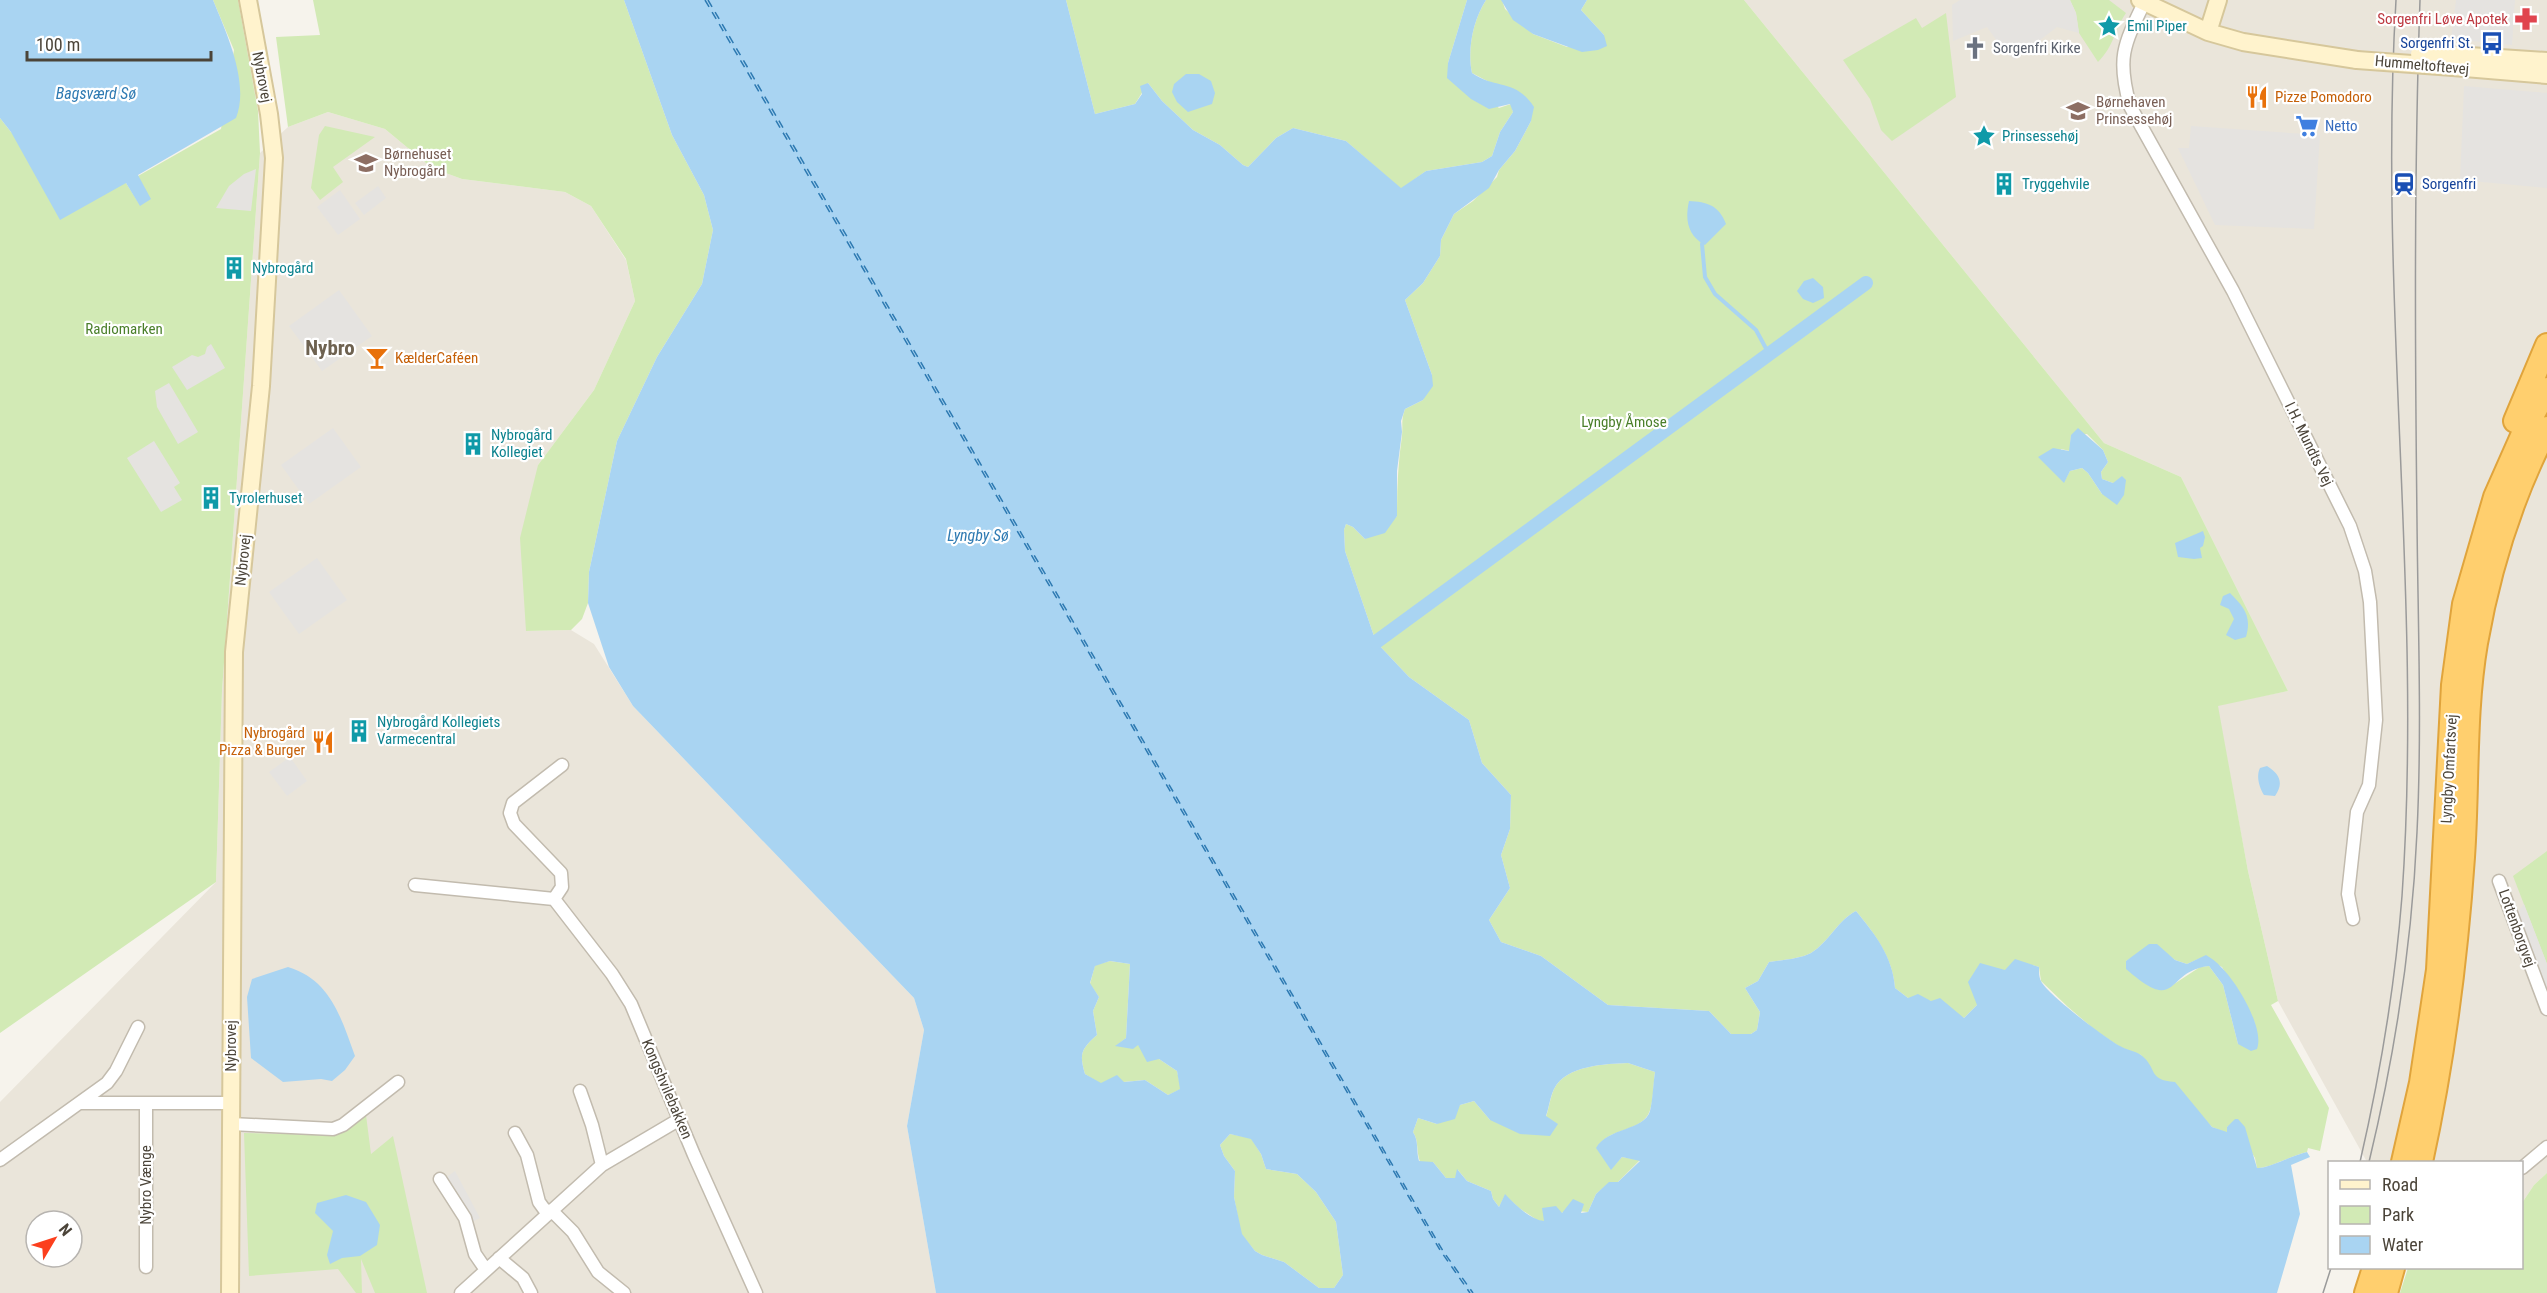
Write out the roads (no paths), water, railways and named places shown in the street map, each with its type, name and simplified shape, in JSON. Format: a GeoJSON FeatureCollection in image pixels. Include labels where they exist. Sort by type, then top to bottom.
{"type":"FeatureCollection","features":[{"type":"Feature","properties":{"kind":"highway"},"geometry":{"type":"LineString","coordinates":[[2495,497],[2509,435],[2547,345]]}},
{"type":"Feature","properties":{"kind":"highway","name":"Lyngby Omfartsvej"},"geometry":{"type":"LineString","coordinates":[[2403,1161],[2421,1083],[2438,970],[2453,685],[2464,604],[2495,497],[2526,427],[2547,389]]}},
{"type":"Feature","properties":{"kind":"highway","name":"Lyngby Omfartsvej"},"geometry":{"type":"LineString","coordinates":[[2421,1161],[2438,1085],[2455,970],[2471,690],[2476,643],[2501,537],[2536,449],[2547,428]]}},
{"type":"Feature","properties":{"kind":"highway"},"geometry":{"type":"LineString","coordinates":[[2501,537],[2547,453]]}},
{"type":"Feature","properties":{"kind":"highway"},"geometry":{"type":"LineString","coordinates":[[2366,1293],[2374,1269]]}},
{"type":"Feature","properties":{"kind":"highway"},"geometry":{"type":"LineString","coordinates":[[2386,1293],[2393,1269]]}},
{"type":"Feature","properties":{"kind":"street","name":"Nybrovej"},"geometry":{"type":"LineString","coordinates":[[230,1293],[234,652],[261,377],[274,158],[269,114],[248,0]]}},
{"type":"Feature","properties":{"kind":"street"},"geometry":{"type":"LineString","coordinates":[[2208,32],[2218,0]]}},
{"type":"Feature","properties":{"kind":"street","name":"Hummeltoftevej"},"geometry":{"type":"LineString","coordinates":[[2142,1],[2208,32],[2243,42],[2297,52],[2454,61],[2547,61]]}},
{"type":"Feature","properties":{"kind":"street","name":"I.H. Mundts Vej"},"geometry":{"type":"LineString","coordinates":[[2142,1],[2124,49],[2122,77],[2130,106],[2233,291],[2350,526],[2365,571],[2370,602],[2376,720],[2369,785],[2357,812],[2348,894],[2353,919]]}},
{"type":"Feature","properties":{"kind":"street","name":"Hummeltoftevej"},"geometry":{"type":"LineString","coordinates":[[2454,61],[2547,75]]}},
{"type":"Feature","properties":{"kind":"street"},"geometry":{"type":"LineString","coordinates":[[415,885],[554,899],[562,887],[561,873],[514,824],[510,813],[513,803],[562,765]]}},
{"type":"Feature","properties":{"kind":"street","name":"Lottenborgvej"},"geometry":{"type":"LineString","coordinates":[[2499,881],[2547,1009]]}},
{"type":"Feature","properties":{"kind":"street","name":"Kongshvilebakken"},"geometry":{"type":"LineString","coordinates":[[554,899],[612,974],[626,996],[756,1293]]}},
{"type":"Feature","properties":{"kind":"street"},"geometry":{"type":"LineString","coordinates":[[0,1160],[106,1083],[116,1071],[138,1027]]}},
{"type":"Feature","properties":{"kind":"street"},"geometry":{"type":"LineString","coordinates":[[231,1124],[333,1129],[343,1125],[398,1082]]}},
{"type":"Feature","properties":{"kind":"street"},"geometry":{"type":"LineString","coordinates":[[580,1091],[592,1125],[602,1166]]}},
{"type":"Feature","properties":{"kind":"street"},"geometry":{"type":"LineString","coordinates":[[81,1103],[231,1103]]}},
{"type":"Feature","properties":{"kind":"street","name":"Nybro Vænge"},"geometry":{"type":"LineString","coordinates":[[146,1103],[146,1267]]}},
{"type":"Feature","properties":{"kind":"street"},"geometry":{"type":"LineString","coordinates":[[461,1293],[549,1211],[602,1166],[680,1119]]}},
{"type":"Feature","properties":{"kind":"street"},"geometry":{"type":"LineString","coordinates":[[514,1133],[527,1155],[539,1202],[573,1232],[598,1272],[624,1293]]}},
{"type":"Feature","properties":{"kind":"street"},"geometry":{"type":"LineString","coordinates":[[2523,1167],[2547,1147]]}},
{"type":"Feature","properties":{"kind":"street"},"geometry":{"type":"LineString","coordinates":[[440,1179],[465,1218],[476,1254],[486,1270]]}},
{"type":"Feature","properties":{"kind":"street"},"geometry":{"type":"LineString","coordinates":[[499,1258],[523,1278],[531,1293]]}},
{"type":"Feature","properties":{"kind":"water","name":"Bagsværd Sø"},"geometry":{"type":"Polygon","coordinates":[[[0,0],[213,0],[235,58],[240,89],[240,104],[236,118],[138,175],[151,199],[140,206],[126,183],[60,220],[11,132],[0,118],[0,0]]]}},
{"type":"Feature","properties":{"kind":"water","name":"Lyngby Sø"},"geometry":{"type":"Polygon","coordinates":[[[624,0],[1066,0],[1095,114],[1135,104],[1142,94],[1140,86],[1148,83],[1162,101],[1193,130],[1220,145],[1243,165],[1248,167],[1276,138],[1293,128],[1346,141],[1401,188],[1426,171],[1482,162],[1492,156],[1500,132],[1513,112],[1510,104],[1489,109],[1471,99],[1447,78],[1448,63],[1467,0],[1486,0],[1472,35],[1470,55],[1472,73],[1520,92],[1534,107],[1531,121],[1515,151],[1499,170],[1489,188],[1454,214],[1441,240],[1440,256],[1423,283],[1405,300],[1432,375],[1433,386],[1423,400],[1405,409],[1401,421],[1402,432],[1397,471],[1397,516],[1385,533],[1365,539],[1353,527],[1346,524],[1344,530],[1345,551],[1376,642],[1409,677],[1469,720],[1482,763],[1511,795],[1510,829],[1501,855],[1510,888],[1489,920],[1501,942],[1541,956],[1608,1005],[1709,1011],[1731,1034],[1751,1034],[1757,1030],[1760,1012],[1745,988],[1758,981],[1769,962],[1811,953],[1856,911],[1887,956],[1895,988],[1908,998],[1918,994],[1931,1001],[1940,998],[1964,1018],[1977,1005],[1968,982],[1980,963],[2005,970],[2015,959],[2039,967],[2041,981],[2054,996],[2113,1041],[2141,1055],[2160,1079],[2175,1082],[2212,1127],[2227,1132],[2227,1127],[2238,1119],[2245,1127],[2257,1168],[2307,1152],[2310,1157],[2291,1165],[2300,1214],[2277,1293],[936,1293],[907,1126],[924,1030],[914,998],[633,706],[609,667],[588,603],[589,572],[617,441],[657,357],[702,284],[713,230],[704,195],[672,135],[624,0]],[[1110,961],[1095,966],[1090,983],[1099,997],[1093,1011],[1097,1035],[1083,1052],[1082,1061],[1085,1074],[1101,1083],[1117,1075],[1124,1082],[1145,1080],[1168,1095],[1180,1089],[1177,1071],[1159,1059],[1147,1062],[1138,1045],[1133,1049],[1115,1046],[1126,1038],[1130,964],[1110,961]],[[1628,1063],[1598,1065],[1577,1070],[1560,1081],[1554,1089],[1546,1116],[1558,1124],[1550,1136],[1520,1134],[1490,1120],[1474,1101],[1460,1105],[1455,1119],[1437,1124],[1418,1118],[1413,1132],[1419,1161],[1433,1162],[1446,1178],[1455,1178],[1457,1169],[1467,1181],[1491,1191],[1499,1207],[1505,1194],[1523,1211],[1538,1220],[1544,1221],[1542,1208],[1556,1206],[1562,1213],[1573,1199],[1584,1204],[1581,1213],[1588,1212],[1596,1194],[1609,1182],[1618,1182],[1640,1161],[1622,1157],[1611,1170],[1596,1148],[1609,1136],[1641,1122],[1646,1117],[1652,1102],[1655,1072],[1628,1063]],[[1230,1134],[1220,1145],[1224,1156],[1235,1171],[1234,1197],[1242,1234],[1255,1251],[1284,1262],[1319,1288],[1334,1288],[1343,1275],[1336,1222],[1316,1192],[1297,1174],[1266,1169],[1261,1154],[1251,1139],[1230,1134]]]}},
{"type":"Feature","properties":{"kind":"water"},"geometry":{"type":"Polygon","coordinates":[[[1501,0],[1587,0],[1581,10],[1604,35],[1607,46],[1582,52],[1533,34],[1513,20],[1501,0]]]}},
{"type":"Feature","properties":{"kind":"water"},"geometry":{"type":"Polygon","coordinates":[[[1186,74],[1199,74],[1211,81],[1215,93],[1212,104],[1188,112],[1177,102],[1172,92],[1174,84],[1186,74]]]}},
{"type":"Feature","properties":{"kind":"water"},"geometry":{"type":"Polygon","coordinates":[[[1689,201],[1712,206],[1720,213],[1726,224],[1705,245],[1694,236],[1689,226],[1687,214],[1689,201]]]}},
{"type":"Feature","properties":{"kind":"water"},"geometry":{"type":"Polygon","coordinates":[[[1813,278],[1823,287],[1824,298],[1813,303],[1803,299],[1797,291],[1804,281],[1813,278]]]}},
{"type":"Feature","properties":{"kind":"water"},"geometry":{"type":"Polygon","coordinates":[[[2078,428],[2103,450],[2108,462],[2101,472],[2102,479],[2113,483],[2122,476],[2126,480],[2124,495],[2117,505],[2102,494],[2082,468],[2070,471],[2064,483],[2038,457],[2053,448],[2069,451],[2071,435],[2078,428]]]}},
{"type":"Feature","properties":{"kind":"water"},"geometry":{"type":"Polygon","coordinates":[[[2203,531],[2205,537],[2203,546],[2200,548],[2202,558],[2178,557],[2175,543],[2203,531]]]}},
{"type":"Feature","properties":{"kind":"water"},"geometry":{"type":"Polygon","coordinates":[[[2230,593],[2246,612],[2248,623],[2246,637],[2235,640],[2226,635],[2234,619],[2229,609],[2220,605],[2223,596],[2230,593]]]}},
{"type":"Feature","properties":{"kind":"water"},"geometry":{"type":"Polygon","coordinates":[[[2267,766],[2275,772],[2279,779],[2280,783],[2275,796],[2264,795],[2259,785],[2260,768],[2267,766]]]}},
{"type":"Feature","properties":{"kind":"water"},"geometry":{"type":"Polygon","coordinates":[[[2149,944],[2157,944],[2175,960],[2187,964],[2206,955],[2218,963],[2248,1005],[2257,1029],[2257,1049],[2251,1051],[2238,1044],[2223,985],[2209,966],[2195,969],[2164,990],[2155,989],[2143,983],[2126,969],[2126,961],[2149,944]]]}},
{"type":"Feature","properties":{"kind":"water"},"geometry":{"type":"Polygon","coordinates":[[[288,967],[315,981],[332,1002],[345,1028],[355,1056],[345,1070],[332,1081],[321,1079],[283,1082],[251,1058],[247,997],[252,979],[288,967]]]}},
{"type":"Feature","properties":{"kind":"water"},"geometry":{"type":"Polygon","coordinates":[[[346,1195],[366,1202],[380,1225],[377,1245],[360,1256],[342,1258],[330,1264],[327,1255],[333,1231],[315,1213],[317,1203],[346,1195]]]}},
{"type":"Feature","properties":{"kind":"waterway"},"geometry":{"type":"LineString","coordinates":[[1702,244],[1705,277],[1715,294],[1756,330],[1769,354]]}},
{"type":"Feature","properties":{"kind":"waterway"},"geometry":{"type":"LineString","coordinates":[[1376,642],[1866,283]]}},
{"type":"Feature","properties":{"kind":"tram line"},"geometry":{"type":"LineString","coordinates":[[2360,1161],[2391,997],[2402,896],[2407,784],[2405,560],[2392,224],[2392,112],[2396,0]]}},
{"type":"Feature","properties":{"kind":"tram line"},"geometry":{"type":"LineString","coordinates":[[2369,1161],[2387,1081],[2401,998],[2411,916],[2417,832],[2419,716],[2416,261],[2420,0]]}},
{"type":"Feature","properties":{"kind":"tram line"},"geometry":{"type":"LineString","coordinates":[[2323,1293],[2331,1269]]}},
{"type":"Feature","properties":{"kind":"place","name":"Sorgenfri Løve Apotek"},"geometry":{"type":"Point","coordinates":[2526,19]}},
{"type":"Feature","properties":{"kind":"place","name":"Emil Piper"},"geometry":{"type":"Point","coordinates":[2109,26]}},
{"type":"Feature","properties":{"kind":"place","name":"Sorgenfri St."},"geometry":{"type":"Point","coordinates":[2492,43]}},
{"type":"Feature","properties":{"kind":"place","name":"Sorgenfri Kirke"},"geometry":{"type":"Point","coordinates":[1975,48]}},
{"type":"Feature","properties":{"kind":"place","name":"Pizze Pomodoro"},"geometry":{"type":"Point","coordinates":[2257,97]}},
{"type":"Feature","properties":{"kind":"place","name":"Børnehaven Prinsessehøj"},"geometry":{"type":"Point","coordinates":[2078,111]}},
{"type":"Feature","properties":{"kind":"place","name":"Netto"},"geometry":{"type":"Point","coordinates":[2307,126]}},
{"type":"Feature","properties":{"kind":"place","name":"Prinsessehøj"},"geometry":{"type":"Point","coordinates":[1984,136]}},
{"type":"Feature","properties":{"kind":"place","name":"Børnehuset Nybrogård"},"geometry":{"type":"Point","coordinates":[366,163]}},
{"type":"Feature","properties":{"kind":"place","name":"Tryggehvile"},"geometry":{"type":"Point","coordinates":[2004,184]}},
{"type":"Feature","properties":{"kind":"place","name":"Sorgenfri"},"geometry":{"type":"Point","coordinates":[2404,184]}},
{"type":"Feature","properties":{"kind":"place","name":"Nybrogård"},"geometry":{"type":"Point","coordinates":[234,268]}},
{"type":"Feature","properties":{"kind":"place","name":"KælderCaféen"},"geometry":{"type":"Point","coordinates":[377,358]}},
{"type":"Feature","properties":{"kind":"place","name":"Nybrogård Kollegiet"},"geometry":{"type":"Point","coordinates":[473,444]}},
{"type":"Feature","properties":{"kind":"place","name":"Tyrolerhuset"},"geometry":{"type":"Point","coordinates":[211,498]}},
{"type":"Feature","properties":{"kind":"place","name":"Nybrogård Kollegiets Varmecentral"},"geometry":{"type":"Point","coordinates":[359,731]}},
{"type":"Feature","properties":{"kind":"place","name":"Nybrogård Pizza & Burger"},"geometry":{"type":"Point","coordinates":[323,742]}},
{"type":"Feature","properties":{"kind":"district","name":"Nybro"},"geometry":{"type":"Point","coordinates":[330,348]}},
{"type":"Feature","properties":{"kind":"park label","name":"Radiomarken"},"geometry":{"type":"Point","coordinates":[124,329]}},
{"type":"Feature","properties":{"kind":"park label","name":"Lyngby Åmose"},"geometry":{"type":"Point","coordinates":[1624,422]}}]}
